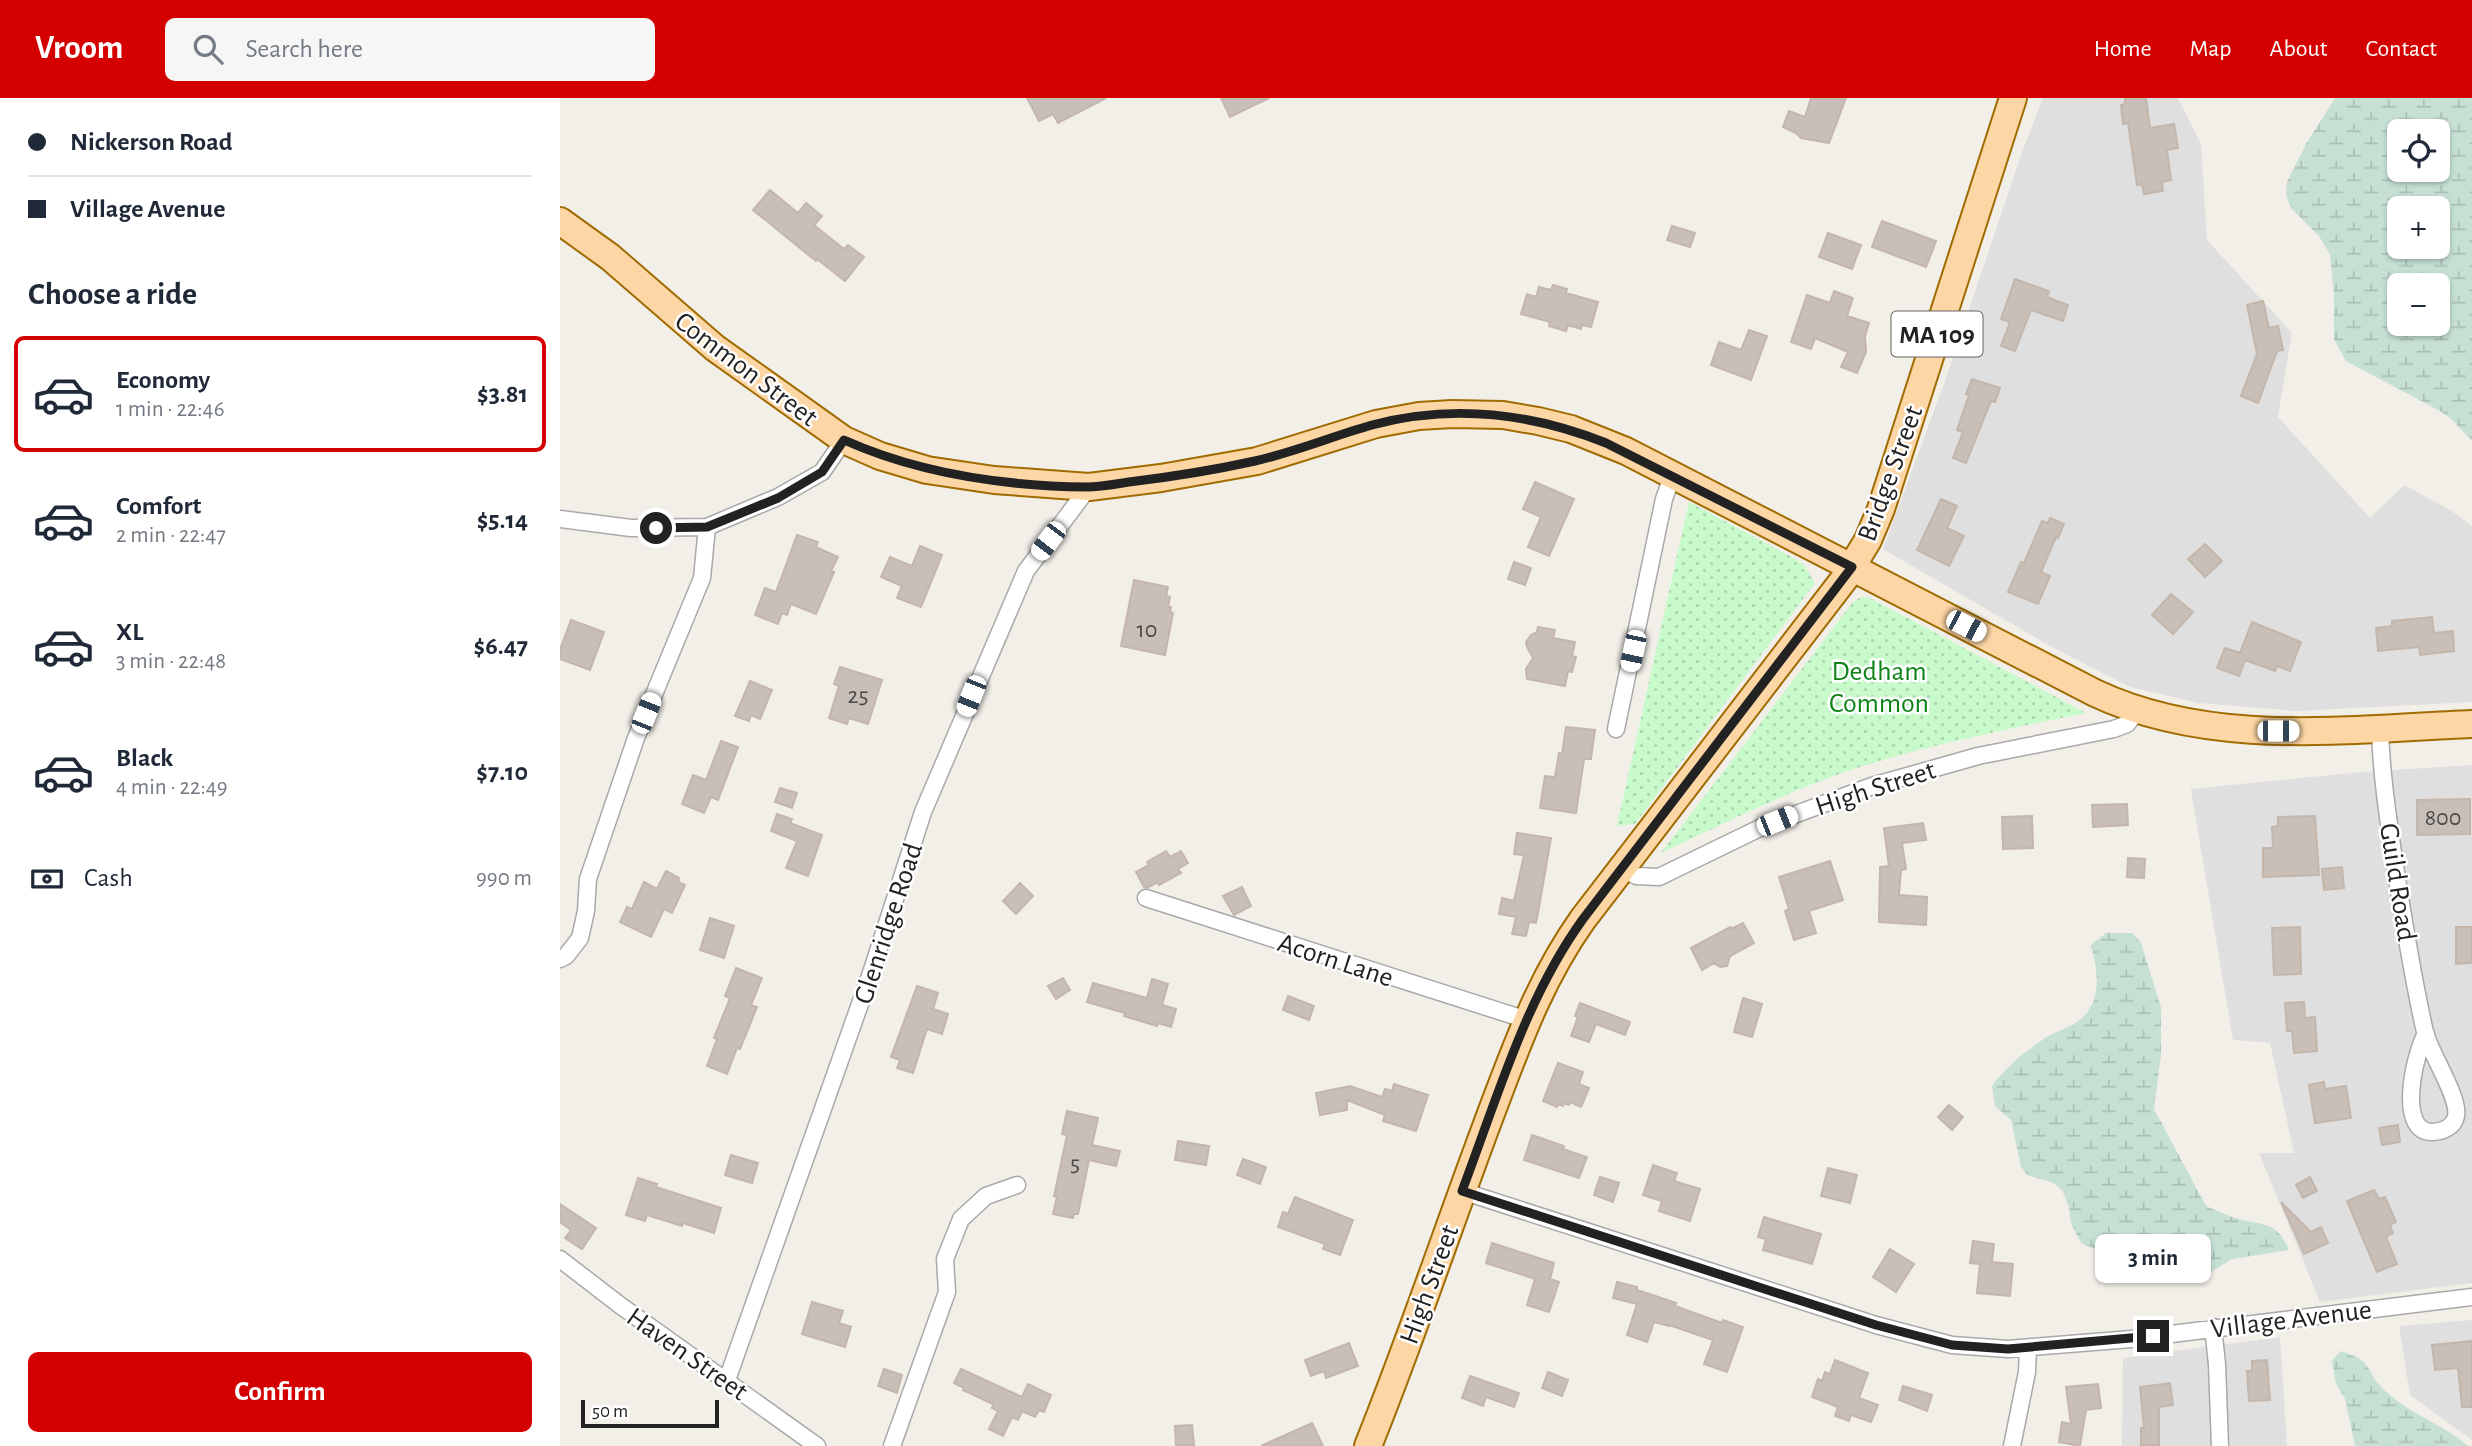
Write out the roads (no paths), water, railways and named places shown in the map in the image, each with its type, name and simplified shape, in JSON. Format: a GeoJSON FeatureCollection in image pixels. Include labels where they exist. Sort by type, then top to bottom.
{"type":"FeatureCollection","features":[{"type":"Feature","properties":{"kind":"main road","name":"Bridge Street"},"geometry":{"type":"LineString","coordinates":[[1623,868],[1852,567],[1868,540],[1881,509],[2013,98]]}},
{"type":"Feature","properties":{"kind":"main road","name":"Common Street"},"geometry":{"type":"LineString","coordinates":[[560,221],[610,257],[715,348],[844,440],[880,456],[927,470],[994,480],[1089,487],[1161,478],[1257,461],[1376,424],[1405,418],[1452,414],[1503,415],[1555,424],[1606,443],[1673,474],[2095,693],[2137,711]]}},
{"type":"Feature","properties":{"kind":"main road"},"geometry":{"type":"LineString","coordinates":[[2137,711],[2189,723],[2278,731],[2472,724]]}},
{"type":"Feature","properties":{"kind":"main road","name":"High Street"},"geometry":{"type":"LineString","coordinates":[[1368,1446],[1527,1020],[1556,958],[1623,868]]}},
{"type":"Feature","properties":{"kind":"street"},"geometry":{"type":"LineString","coordinates":[[560,519],[631,528],[707,527],[778,498],[822,472],[844,440]]}},
{"type":"Feature","properties":{"kind":"street"},"geometry":{"type":"LineString","coordinates":[[1616,729],[1664,499],[1673,474]]}},
{"type":"Feature","properties":{"kind":"street","name":"Glenridge Road"},"geometry":{"type":"LineString","coordinates":[[727,1380],[872,970],[923,812],[1026,570],[1089,487]]}},
{"type":"Feature","properties":{"kind":"street"},"geometry":{"type":"LineString","coordinates":[[560,959],[566,956],[580,938],[586,911],[588,879],[636,738],[702,578],[707,527]]}},
{"type":"Feature","properties":{"kind":"street","name":"High Street"},"geometry":{"type":"LineString","coordinates":[[1623,868],[1636,876],[1658,877],[1764,826],[1843,795],[1954,762],[2114,729],[2127,724],[2137,711]]}},
{"type":"Feature","properties":{"kind":"street","name":"Guild Road"},"geometry":{"type":"LineString","coordinates":[[2379,728],[2382,777],[2403,919],[2426,1034],[2456,1108],[2453,1123],[2447,1128],[2432,1132],[2425,1131],[2414,1122],[2411,1107],[2416,1063],[2426,1034]]}},
{"type":"Feature","properties":{"kind":"street","name":"Acorn Lane"},"geometry":{"type":"LineString","coordinates":[[1146,898],[1527,1020]]}},
{"type":"Feature","properties":{"kind":"street"},"geometry":{"type":"LineString","coordinates":[[892,1446],[947,1292],[946,1259],[961,1219],[986,1196],[1017,1185]]}},
{"type":"Feature","properties":{"kind":"street","name":"Village Avenue"},"geometry":{"type":"LineString","coordinates":[[1462,1191],[1917,1337],[1981,1349],[2028,1348],[2131,1339],[2472,1297]]}},
{"type":"Feature","properties":{"kind":"street","name":"Haven Street"},"geometry":{"type":"LineString","coordinates":[[560,1259],[621,1306],[817,1446]]}},
{"type":"Feature","properties":{"kind":"street"},"geometry":{"type":"LineString","coordinates":[[2213,1328],[2220,1446]]}},
{"type":"Feature","properties":{"kind":"street"},"geometry":{"type":"LineString","coordinates":[[2012,1446],[2027,1372],[2028,1348]]}},
{"type":"Feature","properties":{"kind":"park label","name":"Dedham Common"},"geometry":{"type":"Point","coordinates":[1879,686]}}]}
